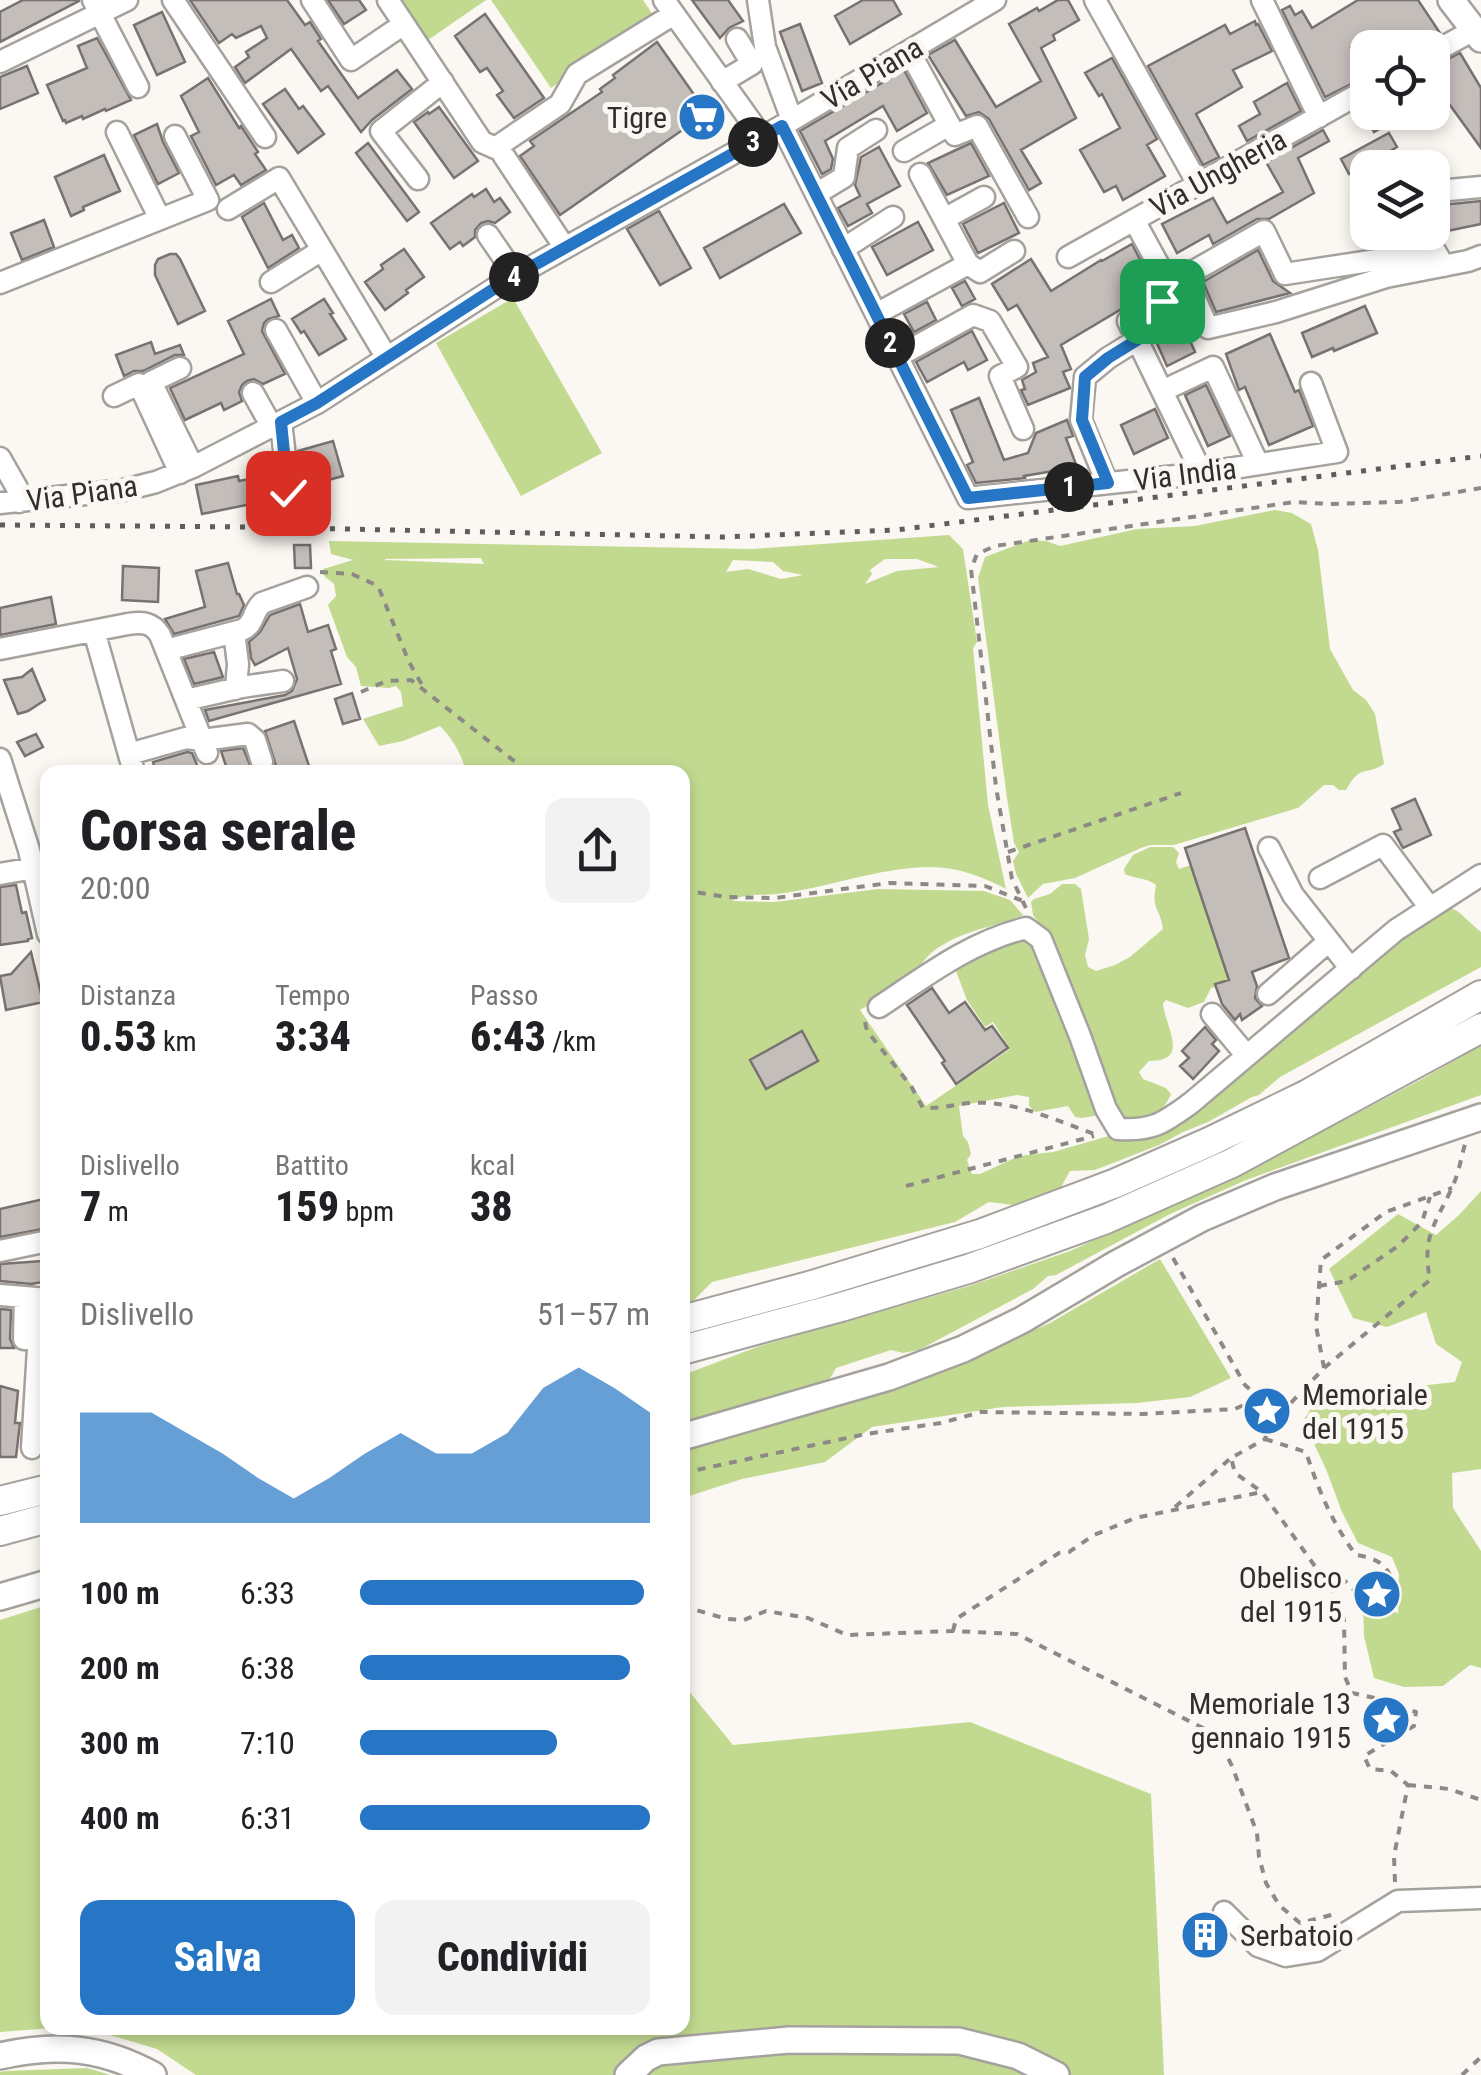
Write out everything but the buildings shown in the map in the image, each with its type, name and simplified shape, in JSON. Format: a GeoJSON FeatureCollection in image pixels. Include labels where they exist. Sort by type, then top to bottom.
{"type":"FeatureCollection","features":[{"type":"Feature","properties":{"kind":"highway"},"geometry":{"type":"LineString","coordinates":[[690,1318],[980,1234],[1116,1182],[1308,1094],[1481,995]]}},
{"type":"Feature","properties":{"kind":"highway"},"geometry":{"type":"LineString","coordinates":[[690,1348],[968,1269],[1106,1219],[1232,1163],[1481,1028]]}},
{"type":"Feature","properties":{"kind":"highway"},"geometry":{"type":"LineString","coordinates":[[0,1501],[40,1491]]}},
{"type":"Feature","properties":{"kind":"highway"},"geometry":{"type":"LineString","coordinates":[[0,1531],[40,1520]]}},
{"type":"Feature","properties":{"kind":"main road"},"geometry":{"type":"LineString","coordinates":[[1451,0],[1478,34]]}},
{"type":"Feature","properties":{"kind":"main road"},"geometry":{"type":"LineString","coordinates":[[690,1435],[888,1377],[963,1349],[1202,1218],[1275,1187],[1476,1119]]}},
{"type":"Feature","properties":{"kind":"main road"},"geometry":{"type":"LineString","coordinates":[[0,1597],[40,1584]]}},
{"type":"Feature","properties":{"kind":"main road"},"geometry":{"type":"LineString","coordinates":[[628,2075],[658,2052],[789,2040],[959,2041],[1000,2050],[1056,2075]]}},
{"type":"Feature","properties":{"kind":"main road"},"geometry":{"type":"LineString","coordinates":[[0,2056],[30,2049],[79,2049],[108,2055],[153,2075]]}},
{"type":"Feature","properties":{"kind":"street"},"geometry":{"type":"LineString","coordinates":[[0,62],[97,7],[127,0]]}},
{"type":"Feature","properties":{"kind":"street"},"geometry":{"type":"LineString","coordinates":[[173,0],[265,138]]}},
{"type":"Feature","properties":{"kind":"street"},"geometry":{"type":"LineString","coordinates":[[312,0],[350,60],[404,24]]}},
{"type":"Feature","properties":{"kind":"street"},"geometry":{"type":"LineString","coordinates":[[388,0],[489,145],[500,150],[566,248]]}},
{"type":"Feature","properties":{"kind":"street","name":"Via India"},"geometry":{"type":"LineString","coordinates":[[758,0],[765,48],[787,124],[816,194],[968,498],[1195,474],[1337,452],[1310,384]]}},
{"type":"Feature","properties":{"kind":"street","name":"Via Piana"},"geometry":{"type":"LineString","coordinates":[[9,503],[124,490],[186,470],[277,424],[317,403],[511,278],[787,124],[996,0]]}},
{"type":"Feature","properties":{"kind":"street"},"geometry":{"type":"LineString","coordinates":[[1094,0],[1198,184]]}},
{"type":"Feature","properties":{"kind":"street"},"geometry":{"type":"LineString","coordinates":[[1262,0],[1319,117]]}},
{"type":"Feature","properties":{"kind":"street"},"geometry":{"type":"LineString","coordinates":[[97,7],[138,87]]}},
{"type":"Feature","properties":{"kind":"street"},"geometry":{"type":"LineString","coordinates":[[489,145],[560,104],[577,74],[669,7],[762,137]]}},
{"type":"Feature","properties":{"kind":"street"},"geometry":{"type":"LineString","coordinates":[[1450,46],[1478,34]]}},
{"type":"Feature","properties":{"kind":"street"},"geometry":{"type":"LineString","coordinates":[[722,82],[752,64],[736,39]]}},
{"type":"Feature","properties":{"kind":"street"},"geometry":{"type":"LineString","coordinates":[[909,51],[952,130]]}},
{"type":"Feature","properties":{"kind":"street"},"geometry":{"type":"LineString","coordinates":[[418,179],[381,132],[443,82]]}},
{"type":"Feature","properties":{"kind":"street","name":"Via Ungheria"},"geometry":{"type":"LineString","coordinates":[[1068,257],[1350,100]]}},
{"type":"Feature","properties":{"kind":"street"},"geometry":{"type":"LineString","coordinates":[[904,151],[952,130],[976,126],[1028,218]]}},
{"type":"Feature","properties":{"kind":"street"},"geometry":{"type":"LineString","coordinates":[[816,194],[844,177],[848,148],[876,130]]}},
{"type":"Feature","properties":{"kind":"street"},"geometry":{"type":"LineString","coordinates":[[117,132],[160,219]]}},
{"type":"Feature","properties":{"kind":"street"},"geometry":{"type":"LineString","coordinates":[[175,136],[218,205]]}},
{"type":"Feature","properties":{"kind":"street"},"geometry":{"type":"LineString","coordinates":[[920,174],[968,264],[980,272],[1014,251]]}},
{"type":"Feature","properties":{"kind":"street"},"geometry":{"type":"LineString","coordinates":[[2,276],[160,219],[218,205],[280,178],[386,358]]}},
{"type":"Feature","properties":{"kind":"street"},"geometry":{"type":"LineString","coordinates":[[1450,190],[1481,187]]}},
{"type":"Feature","properties":{"kind":"street"},"geometry":{"type":"LineString","coordinates":[[944,219],[984,198]]}},
{"type":"Feature","properties":{"kind":"street"},"geometry":{"type":"LineString","coordinates":[[843,249],[893,218]]}},
{"type":"Feature","properties":{"kind":"street"},"geometry":{"type":"LineString","coordinates":[[1134,220],[1163,273]]}},
{"type":"Feature","properties":{"kind":"street"},"geometry":{"type":"LineString","coordinates":[[1444,266],[1436,251],[1286,274],[1264,232],[1185,276],[1208,328],[1386,278],[1444,266],[1481,256]]}},
{"type":"Feature","properties":{"kind":"street"},"geometry":{"type":"LineString","coordinates":[[483,238],[511,278]]}},
{"type":"Feature","properties":{"kind":"street"},"geometry":{"type":"LineString","coordinates":[[271,282],[322,250]]}},
{"type":"Feature","properties":{"kind":"street"},"geometry":{"type":"LineString","coordinates":[[876,314],[968,264]]}},
{"type":"Feature","properties":{"kind":"street"},"geometry":{"type":"LineString","coordinates":[[1162,301],[1128,321],[1196,461],[1195,474]]}},
{"type":"Feature","properties":{"kind":"street"},"geometry":{"type":"LineString","coordinates":[[897,356],[974,315],[990,321],[1016,366],[1000,376],[1022,429]]}},
{"type":"Feature","properties":{"kind":"street"},"geometry":{"type":"LineString","coordinates":[[276,330],[317,403]]}},
{"type":"Feature","properties":{"kind":"street"},"geometry":{"type":"LineString","coordinates":[[1108,483],[1082,420],[1085,377],[1137,340]]}},
{"type":"Feature","properties":{"kind":"street"},"geometry":{"type":"LineString","coordinates":[[1162,391],[1213,367],[1258,464]]}},
{"type":"Feature","properties":{"kind":"street"},"geometry":{"type":"LineString","coordinates":[[180,368],[151,382],[186,470]]}},
{"type":"Feature","properties":{"kind":"street"},"geometry":{"type":"LineString","coordinates":[[114,396],[140,384],[186,470]]}},
{"type":"Feature","properties":{"kind":"street"},"geometry":{"type":"LineString","coordinates":[[253,393],[277,424],[288,493]]}},
{"type":"Feature","properties":{"kind":"street"},"geometry":{"type":"LineString","coordinates":[[0,458],[17,488],[9,503]]}},
{"type":"Feature","properties":{"kind":"street"},"geometry":{"type":"LineString","coordinates":[[166,650],[248,627],[262,602],[300,589]]}},
{"type":"Feature","properties":{"kind":"street"},"geometry":{"type":"LineString","coordinates":[[0,649],[146,623],[158,631],[204,747]]}},
{"type":"Feature","properties":{"kind":"street"},"geometry":{"type":"LineString","coordinates":[[94,630],[132,764],[186,738],[204,747],[248,734],[255,740],[262,762]]}},
{"type":"Feature","properties":{"kind":"street"},"geometry":{"type":"LineString","coordinates":[[234,632],[236,688]]}},
{"type":"Feature","properties":{"kind":"street"},"geometry":{"type":"LineString","coordinates":[[186,700],[282,681]]}},
{"type":"Feature","properties":{"kind":"street"},"geometry":{"type":"LineString","coordinates":[[0,759],[40,888]]}},
{"type":"Feature","properties":{"kind":"street"},"geometry":{"type":"LineString","coordinates":[[1320,878],[1383,845],[1430,908]]}},
{"type":"Feature","properties":{"kind":"street"},"geometry":{"type":"LineString","coordinates":[[1270,848],[1293,895],[1350,969]]}},
{"type":"Feature","properties":{"kind":"street"},"geometry":{"type":"LineString","coordinates":[[0,874],[34,868]]}},
{"type":"Feature","properties":{"kind":"street"},"geometry":{"type":"LineString","coordinates":[[879,1007],[952,958],[996,936],[1026,928],[1041,939],[1106,1109],[1118,1129],[1159,1126],[1396,930],[1481,875]]}},
{"type":"Feature","properties":{"kind":"street"},"geometry":{"type":"LineString","coordinates":[[1268,994],[1329,941]]}},
{"type":"Feature","properties":{"kind":"street"},"geometry":{"type":"LineString","coordinates":[[1212,1014],[1247,1056]]}},
{"type":"Feature","properties":{"kind":"street"},"geometry":{"type":"LineString","coordinates":[[0,1251],[40,1244]]}},
{"type":"Feature","properties":{"kind":"street"},"geometry":{"type":"LineString","coordinates":[[0,1295],[38,1298]]}},
{"type":"Feature","properties":{"kind":"street"},"geometry":{"type":"LineString","coordinates":[[24,1339],[38,1298]]}},
{"type":"Feature","properties":{"kind":"street"},"geometry":{"type":"LineString","coordinates":[[32,1448],[40,1420],[28,1378],[38,1298]]}},
{"type":"Feature","properties":{"kind":"street"},"geometry":{"type":"LineString","coordinates":[[1224,1912],[1258,1946],[1286,1956],[1317,1951],[1398,1901],[1481,1898]]}},
{"type":"Feature","properties":{"kind":"path"},"geometry":{"type":"LineString","coordinates":[[1041,939],[1012,880],[996,787],[971,569],[976,554],[994,546],[1294,502],[1399,502],[1481,488]]}},
{"type":"Feature","properties":{"kind":"path"},"geometry":{"type":"LineString","coordinates":[[300,589],[291,582],[312,572],[333,571],[352,574],[378,586],[409,662],[426,690]]}},
{"type":"Feature","properties":{"kind":"path"},"geometry":{"type":"LineString","coordinates":[[361,692],[386,681],[411,680],[519,765]]}},
{"type":"Feature","properties":{"kind":"path"},"geometry":{"type":"LineString","coordinates":[[1008,852],[1181,793]]}},
{"type":"Feature","properties":{"kind":"path"},"geometry":{"type":"LineString","coordinates":[[690,891],[726,898],[774,898],[889,883],[986,886],[1023,901]]}},
{"type":"Feature","properties":{"kind":"path"},"geometry":{"type":"LineString","coordinates":[[879,1007],[864,1014],[866,1031],[911,1086],[923,1108],[1011,1104],[1096,1135]]}},
{"type":"Feature","properties":{"kind":"path"},"geometry":{"type":"LineString","coordinates":[[1172,1510],[1231,1458],[1266,1439],[1270,1426],[1324,1368],[1430,1280],[1427,1240],[1452,1188],[1476,1119]]}},
{"type":"Feature","properties":{"kind":"path"},"geometry":{"type":"LineString","coordinates":[[906,1186],[1118,1129]]}},
{"type":"Feature","properties":{"kind":"path"},"geometry":{"type":"LineString","coordinates":[[1324,1368],[1316,1326],[1321,1260],[1386,1212],[1452,1188]]}},
{"type":"Feature","properties":{"kind":"path"},"geometry":{"type":"LineString","coordinates":[[1319,1286],[1347,1281],[1398,1246],[1422,1222],[1431,1195]]}},
{"type":"Feature","properties":{"kind":"path"},"geometry":{"type":"LineString","coordinates":[[1147,1247],[1168,1251],[1244,1385],[1259,1398],[1270,1426]]}},
{"type":"Feature","properties":{"kind":"path"},"geometry":{"type":"LineString","coordinates":[[690,1471],[981,1412],[1142,1414],[1235,1410],[1259,1398]]}},
{"type":"Feature","properties":{"kind":"path"},"geometry":{"type":"LineString","coordinates":[[1266,1439],[1306,1452],[1320,1495],[1342,1537],[1356,1555],[1370,1557],[1385,1566],[1390,1575],[1365,1597],[1338,1574],[1320,1573]]}},
{"type":"Feature","properties":{"kind":"path"},"geometry":{"type":"LineString","coordinates":[[1231,1458],[1235,1473],[1262,1492],[1339,1600],[1344,1619],[1345,1677],[1352,1693],[1416,1712],[1414,1726],[1364,1756],[1370,1769],[1391,1771],[1408,1786],[1449,1789],[1481,1800]]}},
{"type":"Feature","properties":{"kind":"path"},"geometry":{"type":"LineString","coordinates":[[953,1631],[956,1619],[1094,1535],[1135,1518],[1262,1492]]}},
{"type":"Feature","properties":{"kind":"path"},"geometry":{"type":"LineString","coordinates":[[690,1608],[727,1620],[744,1620],[766,1611],[808,1618],[847,1635],[953,1631],[1017,1634],[1203,1728],[1221,1744],[1232,1766],[1257,1833],[1266,1883],[1280,1904],[1300,1923],[1345,1911]]}},
{"type":"Feature","properties":{"kind":"path"},"geometry":{"type":"LineString","coordinates":[[1398,1901],[1394,1856],[1408,1786]]}},
{"type":"Feature","properties":{"kind":"path"},"geometry":{"type":"LineString","coordinates":[[1462,2075],[1481,2057]]}},
{"type":"Feature","properties":{"kind":"green space"},"geometry":{"type":"Polygon","coordinates":[[[401,0],[486,0],[428,40],[401,0]]]}},
{"type":"Feature","properties":{"kind":"green space"},"geometry":{"type":"Polygon","coordinates":[[[491,0],[643,0],[655,18],[551,88],[491,0]]]}},
{"type":"Feature","properties":{"kind":"green space"},"geometry":{"type":"Polygon","coordinates":[[[513,298],[602,453],[521,496],[436,343],[513,298]]]}},
{"type":"Feature","properties":{"kind":"green space"},"geometry":{"type":"Polygon","coordinates":[[[1275,510],[1292,513],[1311,524],[1318,550],[1330,649],[1353,690],[1375,714],[1384,764],[1359,773],[1346,790],[1324,785],[1298,808],[1174,845],[1141,848],[1075,878],[1043,884],[1028,898],[1013,861],[1019,852],[1007,798],[978,578],[985,557],[1030,540],[1060,546],[1137,529],[1195,526],[1275,510]]]}},
{"type":"Feature","properties":{"kind":"green space"},"geometry":{"type":"Polygon","coordinates":[[[949,535],[963,549],[977,642],[973,648],[988,805],[1006,889],[970,874],[931,867],[892,870],[732,901],[774,902],[878,889],[984,891],[1010,900],[1023,915],[941,946],[901,985],[860,1010],[926,1106],[1010,1049],[993,1022],[985,1027],[967,1000],[954,966],[1020,935],[1038,942],[1099,1109],[1094,1116],[1082,1118],[1075,1117],[1068,1106],[1035,1112],[1029,1106],[1029,1097],[1017,1095],[959,1106],[972,1174],[1019,1156],[1053,1152],[1203,1106],[1419,921],[1441,910],[1453,909],[1481,932],[1481,967],[1280,1077],[1259,1095],[1208,1122],[1095,1170],[1070,1171],[1060,1189],[1013,1205],[989,1202],[955,1222],[712,1282],[690,1302],[690,765],[464,765],[440,726],[379,746],[363,719],[403,706],[401,692],[396,686],[361,686],[356,667],[347,657],[328,605],[336,596],[334,584],[324,576],[323,569],[353,560],[331,554],[329,541],[752,549],[949,535]],[[481,558],[385,559],[385,560],[484,564],[481,558]],[[885,559],[870,570],[872,574],[865,584],[897,571],[939,567],[917,559],[885,559]],[[733,560],[726,572],[748,569],[781,579],[803,575],[783,571],[773,562],[733,560]],[[802,1032],[751,1059],[766,1089],[818,1060],[802,1032]]]}},
{"type":"Feature","properties":{"kind":"green space"},"geometry":{"type":"Polygon","coordinates":[[[1150,847],[1173,847],[1179,853],[1179,869],[1191,865],[1232,977],[1211,988],[1204,1002],[1188,1008],[1166,1000],[1163,1003],[1173,1049],[1162,1060],[1149,1061],[1139,1072],[1143,1079],[1171,1094],[1155,1115],[1132,1120],[1115,1113],[1031,902],[1062,884],[1075,884],[1081,889],[1089,939],[1085,955],[1088,967],[1096,971],[1115,965],[1163,929],[1155,905],[1156,885],[1125,874],[1124,869],[1133,855],[1150,847]]]}},
{"type":"Feature","properties":{"kind":"green space"},"geometry":{"type":"Polygon","coordinates":[[[1481,1045],[1481,1095],[1246,1180],[1170,1214],[1048,1276],[1033,1289],[919,1350],[891,1350],[836,1368],[827,1384],[690,1420],[690,1372],[757,1347],[969,1286],[1070,1251],[1253,1168],[1481,1045]]]}},
{"type":"Feature","properties":{"kind":"green space"},"geometry":{"type":"Polygon","coordinates":[[[1481,1191],[1481,1469],[1452,1473],[1453,1508],[1481,1551],[1481,1668],[1470,1665],[1443,1686],[1404,1687],[1374,1678],[1364,1636],[1363,1603],[1398,1613],[1399,1574],[1392,1557],[1358,1543],[1303,1421],[1313,1405],[1359,1387],[1455,1382],[1462,1362],[1436,1344],[1426,1312],[1387,1327],[1353,1318],[1329,1269],[1398,1214],[1436,1235],[1481,1191]]]}},
{"type":"Feature","properties":{"kind":"green space"},"geometry":{"type":"Polygon","coordinates":[[[1160,1259],[1231,1378],[1190,1397],[1137,1403],[1003,1407],[872,1427],[825,1462],[742,1479],[690,1496],[690,1448],[918,1380],[1050,1323],[1160,1259]]]}},
{"type":"Feature","properties":{"kind":"green space"},"geometry":{"type":"Polygon","coordinates":[[[40,1607],[40,2029],[0,2032],[0,1620],[40,1607]]]}},
{"type":"Feature","properties":{"kind":"green space"},"geometry":{"type":"Polygon","coordinates":[[[690,1693],[733,1745],[970,1722],[1151,1794],[1164,2075],[196,2075],[157,2049],[110,2035],[690,2035],[690,1693]]]}},
{"type":"Feature","properties":{"kind":"green space"},"geometry":{"type":"Polygon","coordinates":[[[87,2068],[111,2075],[0,2075],[6,2071],[87,2068]]]}},
{"type":"Feature","properties":{"kind":"railway"},"geometry":{"type":"LineString","coordinates":[[0,525],[722,537],[896,530],[1481,456]]}},
{"type":"Feature","properties":{"kind":"place","name":"Tigre"},"geometry":{"type":"Point","coordinates":[702,117]}},
{"type":"Feature","properties":{"kind":"place","name":"Memoriale del 1915"},"geometry":{"type":"Point","coordinates":[1267,1411]}},
{"type":"Feature","properties":{"kind":"place","name":"Obelisco del 1915"},"geometry":{"type":"Point","coordinates":[1377,1594]}},
{"type":"Feature","properties":{"kind":"place","name":"Memoriale 13 gennaio 1915"},"geometry":{"type":"Point","coordinates":[1386,1720]}},
{"type":"Feature","properties":{"kind":"place","name":"Serbatoio"},"geometry":{"type":"Point","coordinates":[1205,1935]}},
{"type":"Feature","properties":{"kind":"route"},"geometry":{"type":"LineString","coordinates":[[288,493],[281,422],[317,403],[506,281],[782,126],[968,498],[1108,483],[1082,420],[1085,377],[1137,340],[1128,321],[1162,301]]}}]}
